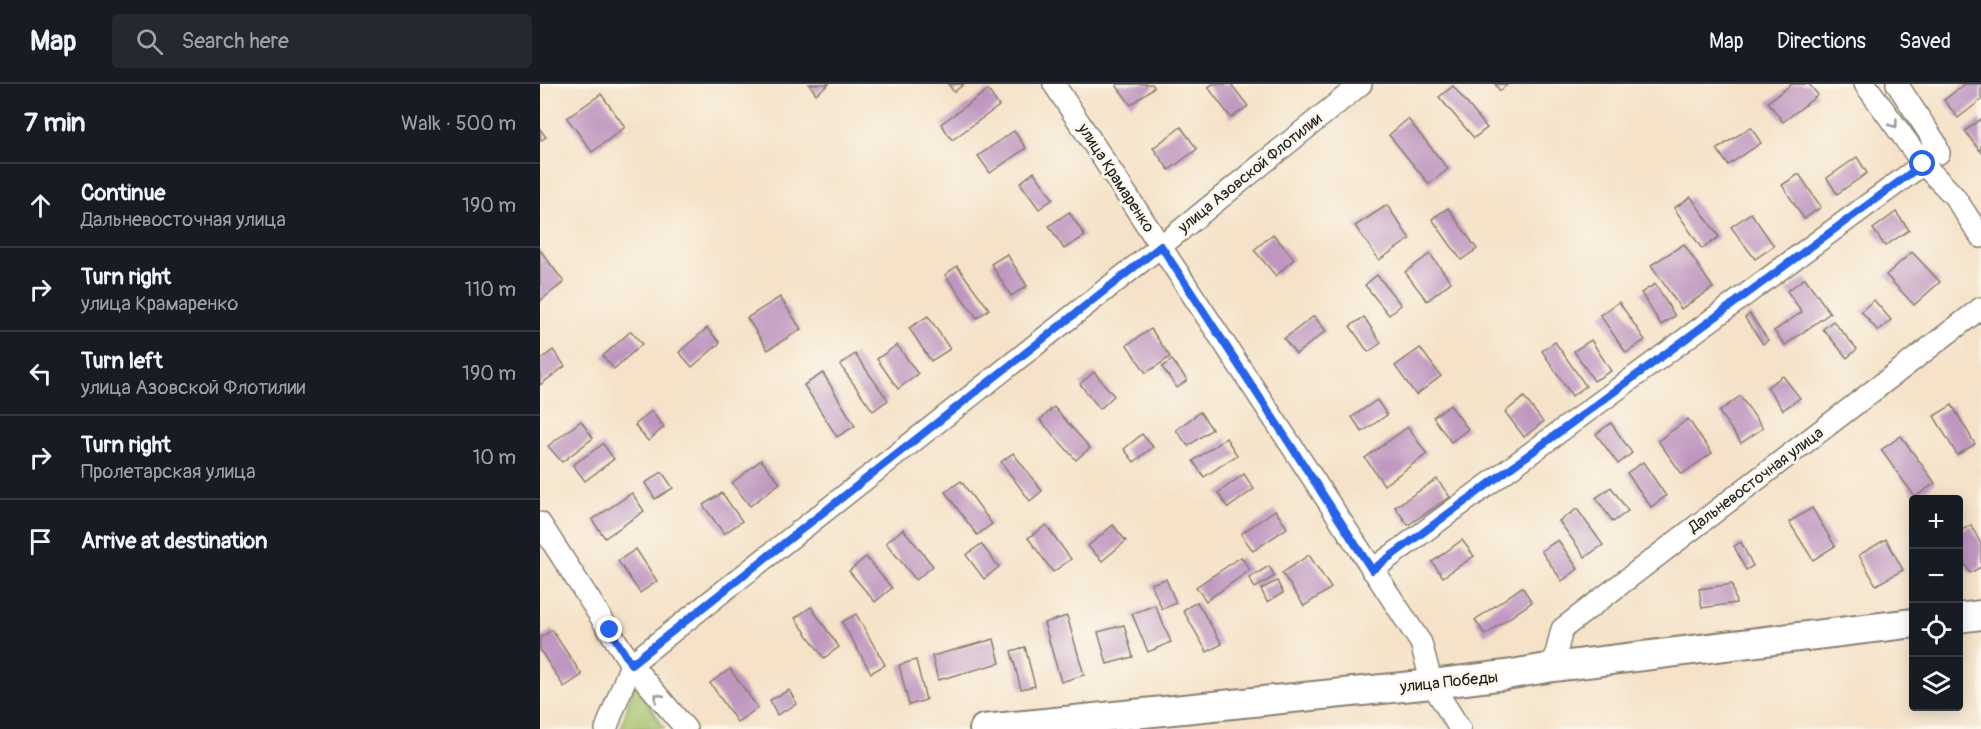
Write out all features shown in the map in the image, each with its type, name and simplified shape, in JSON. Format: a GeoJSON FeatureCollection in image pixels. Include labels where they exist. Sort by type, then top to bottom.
{"type":"FeatureCollection","features":[{"type":"Feature","properties":{"kind":"street","name":"улица Крамаренко"},"geometry":{"type":"LineString","coordinates":[[1054,84],[1421,643],[1432,684],[1460,729]]}},
{"type":"Feature","properties":{"kind":"street","name":"улица Азовской Флотилии"},"geometry":{"type":"LineString","coordinates":[[631,664],[1161,246],[1360,84]]}},
{"type":"Feature","properties":{"kind":"street"},"geometry":{"type":"LineString","coordinates":[[1865,84],[1923,164],[1954,196],[1981,237]]}},
{"type":"Feature","properties":{"kind":"street"},"geometry":{"type":"LineString","coordinates":[[1897,84],[1935,142],[1954,196]]}},
{"type":"Feature","properties":{"kind":"street"},"geometry":{"type":"LineString","coordinates":[[1372,570],[1923,164],[1935,142]]}},
{"type":"Feature","properties":{"kind":"street","name":"Дальневосточная улица"},"geometry":{"type":"LineString","coordinates":[[1553,667],[1562,628],[1981,308]]}},
{"type":"Feature","properties":{"kind":"street"},"geometry":{"type":"LineString","coordinates":[[540,523],[631,664],[686,729]]}},
{"type":"Feature","properties":{"kind":"street"},"geometry":{"type":"LineString","coordinates":[[1963,617],[1981,615]]}},
{"type":"Feature","properties":{"kind":"street","name":"улица Победы"},"geometry":{"type":"LineString","coordinates":[[984,729],[1432,684],[1909,624]]}},
{"type":"Feature","properties":{"kind":"street"},"geometry":{"type":"LineString","coordinates":[[606,729],[631,664]]}},
{"type":"Feature","properties":{"kind":"green space"},"geometry":{"type":"Polygon","coordinates":[[[635,681],[664,728],[621,729],[635,681]]]}},
{"type":"Feature","properties":{"kind":"building"},"geometry":{"type":"Polygon","coordinates":[[[809,84],[829,84],[816,94],[809,84]]]}},
{"type":"Feature","properties":{"kind":"building"},"geometry":{"type":"Polygon","coordinates":[[[948,84],[964,84],[954,92],[948,84]]]}},
{"type":"Feature","properties":{"kind":"building"},"geometry":{"type":"Polygon","coordinates":[[[1152,84],[1154,87],[1131,105],[1116,85],[1152,84]]]}},
{"type":"Feature","properties":{"kind":"building"},"geometry":{"type":"Polygon","coordinates":[[[1213,84],[1231,84],[1248,106],[1231,118],[1208,87],[1213,84]]]}},
{"type":"Feature","properties":{"kind":"building"},"geometry":{"type":"Polygon","coordinates":[[[1495,84],[1508,84],[1500,91],[1495,84]]]}},
{"type":"Feature","properties":{"kind":"building"},"geometry":{"type":"Polygon","coordinates":[[[1792,84],[1809,84],[1818,95],[1783,122],[1768,102],[1792,84]]]}},
{"type":"Feature","properties":{"kind":"building"},"geometry":{"type":"Polygon","coordinates":[[[1965,84],[1981,84],[1981,100],[1958,118],[1944,100],[1965,84]]]}},
{"type":"Feature","properties":{"kind":"building"},"geometry":{"type":"Polygon","coordinates":[[[1453,86],[1487,128],[1474,138],[1439,97],[1453,86]]]}},
{"type":"Feature","properties":{"kind":"building"},"geometry":{"type":"Polygon","coordinates":[[[988,90],[999,106],[952,140],[941,124],[988,90]]]}},
{"type":"Feature","properties":{"kind":"building"},"geometry":{"type":"Polygon","coordinates":[[[601,94],[625,127],[592,152],[567,118],[601,94]]]}},
{"type":"Feature","properties":{"kind":"building"},"geometry":{"type":"Polygon","coordinates":[[[1408,119],[1448,169],[1429,184],[1389,135],[1408,119]]]}},
{"type":"Feature","properties":{"kind":"building"},"geometry":{"type":"Polygon","coordinates":[[[1981,119],[1981,152],[1965,131],[1981,119]]]}},
{"type":"Feature","properties":{"kind":"building"},"geometry":{"type":"Polygon","coordinates":[[[1181,127],[1197,149],[1169,170],[1153,148],[1181,127]]]}},
{"type":"Feature","properties":{"kind":"building"},"geometry":{"type":"Polygon","coordinates":[[[1751,127],[1761,143],[1728,165],[1717,149],[1751,127]]]}},
{"type":"Feature","properties":{"kind":"building"},"geometry":{"type":"Polygon","coordinates":[[[540,129],[546,137],[540,141],[540,129]]]}},
{"type":"Feature","properties":{"kind":"building"},"geometry":{"type":"Polygon","coordinates":[[[1014,131],[1026,148],[990,173],[978,156],[1014,131]]]}},
{"type":"Feature","properties":{"kind":"building"},"geometry":{"type":"Polygon","coordinates":[[[1857,157],[1867,173],[1837,194],[1827,178],[1857,157]]]}},
{"type":"Feature","properties":{"kind":"building"},"geometry":{"type":"Polygon","coordinates":[[[1034,172],[1053,199],[1039,209],[1020,183],[1034,172]]]}},
{"type":"Feature","properties":{"kind":"building"},"geometry":{"type":"Polygon","coordinates":[[[1799,174],[1821,207],[1804,219],[1782,185],[1799,174]]]}},
{"type":"Feature","properties":{"kind":"building"},"geometry":{"type":"Polygon","coordinates":[[[1691,197],[1719,237],[1702,249],[1674,208],[1691,197]]]}},
{"type":"Feature","properties":{"kind":"building"},"geometry":{"type":"Polygon","coordinates":[[[1387,205],[1410,239],[1379,260],[1355,226],[1387,205]]]}},
{"type":"Feature","properties":{"kind":"building"},"geometry":{"type":"Polygon","coordinates":[[[1448,208],[1477,249],[1461,260],[1432,219],[1448,208]]]}},
{"type":"Feature","properties":{"kind":"building"},"geometry":{"type":"Polygon","coordinates":[[[1069,212],[1085,236],[1064,249],[1049,226],[1069,212]]]}},
{"type":"Feature","properties":{"kind":"building"},"geometry":{"type":"Polygon","coordinates":[[[1896,212],[1909,230],[1885,246],[1873,229],[1896,212]]]}},
{"type":"Feature","properties":{"kind":"building"},"geometry":{"type":"Polygon","coordinates":[[[1751,213],[1774,246],[1755,259],[1731,227],[1751,213]]]}},
{"type":"Feature","properties":{"kind":"building"},"geometry":{"type":"Polygon","coordinates":[[[1273,234],[1294,259],[1276,276],[1254,250],[1273,234]]]}},
{"type":"Feature","properties":{"kind":"building"},"geometry":{"type":"Polygon","coordinates":[[[1684,244],[1713,288],[1681,309],[1651,265],[1684,244]]]}},
{"type":"Feature","properties":{"kind":"building"},"geometry":{"type":"Polygon","coordinates":[[[540,250],[564,282],[540,301],[540,250]]]}},
{"type":"Feature","properties":{"kind":"building"},"geometry":{"type":"Polygon","coordinates":[[[1912,252],[1940,282],[1914,305],[1886,275],[1912,252]]]}},
{"type":"Feature","properties":{"kind":"building"},"geometry":{"type":"Polygon","coordinates":[[[1007,254],[1027,286],[1011,296],[991,264],[1007,254]]]}},
{"type":"Feature","properties":{"kind":"building"},"geometry":{"type":"Polygon","coordinates":[[[1430,254],[1451,282],[1427,301],[1405,272],[1430,254]]]}},
{"type":"Feature","properties":{"kind":"building"},"geometry":{"type":"Polygon","coordinates":[[[957,266],[989,309],[977,318],[945,275],[957,266]]]}},
{"type":"Feature","properties":{"kind":"building"},"geometry":{"type":"Polygon","coordinates":[[[1377,275],[1401,305],[1389,315],[1365,285],[1377,275]]]}},
{"type":"Feature","properties":{"kind":"building"},"geometry":{"type":"Polygon","coordinates":[[[1805,278],[1830,313],[1785,345],[1774,331],[1802,312],[1787,291],[1805,278]]]}},
{"type":"Feature","properties":{"kind":"building"},"geometry":{"type":"Polygon","coordinates":[[[1655,284],[1675,316],[1661,325],[1641,293],[1655,284]]]}},
{"type":"Feature","properties":{"kind":"building"},"geometry":{"type":"Polygon","coordinates":[[[780,297],[801,329],[768,350],[747,318],[780,297]]]}},
{"type":"Feature","properties":{"kind":"building"},"geometry":{"type":"Polygon","coordinates":[[[1874,300],[1891,320],[1878,331],[1861,311],[1874,300]]]}},
{"type":"Feature","properties":{"kind":"building"},"geometry":{"type":"Polygon","coordinates":[[[1619,302],[1645,340],[1626,353],[1600,315],[1619,302]]]}},
{"type":"Feature","properties":{"kind":"building"},"geometry":{"type":"Polygon","coordinates":[[[1750,314],[1768,340],[1763,344],[1745,318],[1750,314]]]}},
{"type":"Feature","properties":{"kind":"building"},"geometry":{"type":"Polygon","coordinates":[[[928,316],[950,349],[931,361],[909,328],[928,316]]]}},
{"type":"Feature","properties":{"kind":"building"},"geometry":{"type":"Polygon","coordinates":[[[1314,316],[1326,331],[1296,354],[1284,339],[1314,316]]]}},
{"type":"Feature","properties":{"kind":"building"},"geometry":{"type":"Polygon","coordinates":[[[1364,317],[1381,343],[1368,352],[1350,326],[1364,317]]]}},
{"type":"Feature","properties":{"kind":"building"},"geometry":{"type":"Polygon","coordinates":[[[1833,321],[1857,349],[1847,358],[1823,329],[1833,321]]]}},
{"type":"Feature","properties":{"kind":"building"},"geometry":{"type":"Polygon","coordinates":[[[707,328],[720,343],[692,367],[679,352],[707,328]]]}},
{"type":"Feature","properties":{"kind":"building"},"geometry":{"type":"Polygon","coordinates":[[[1151,329],[1170,357],[1146,373],[1127,345],[1151,329]]]}},
{"type":"Feature","properties":{"kind":"building"},"geometry":{"type":"Polygon","coordinates":[[[631,331],[642,344],[614,369],[603,356],[631,331]]]}},
{"type":"Feature","properties":{"kind":"building"},"geometry":{"type":"Polygon","coordinates":[[[1591,340],[1611,371],[1594,381],[1574,351],[1591,340]]]}},
{"type":"Feature","properties":{"kind":"building"},"geometry":{"type":"Polygon","coordinates":[[[1555,342],[1586,386],[1572,396],[1542,351],[1555,342]]]}},
{"type":"Feature","properties":{"kind":"building"},"geometry":{"type":"Polygon","coordinates":[[[897,345],[918,374],[898,389],[877,359],[897,345]]]}},
{"type":"Feature","properties":{"kind":"building"},"geometry":{"type":"Polygon","coordinates":[[[1420,348],[1441,376],[1416,395],[1395,366],[1420,348]]]}},
{"type":"Feature","properties":{"kind":"building"},"geometry":{"type":"Polygon","coordinates":[[[553,350],[565,366],[540,385],[540,360],[553,350]]]}},
{"type":"Feature","properties":{"kind":"building"},"geometry":{"type":"Polygon","coordinates":[[[855,354],[888,400],[873,411],[840,365],[855,354]]]}},
{"type":"Feature","properties":{"kind":"building"},"geometry":{"type":"Polygon","coordinates":[[[1172,360],[1187,380],[1177,388],[1162,367],[1172,360]]]}},
{"type":"Feature","properties":{"kind":"building"},"geometry":{"type":"Polygon","coordinates":[[[1094,372],[1114,396],[1100,409],[1080,384],[1094,372]]]}},
{"type":"Feature","properties":{"kind":"building"},"geometry":{"type":"Polygon","coordinates":[[[823,373],[855,426],[837,437],[804,385],[823,373]]]}},
{"type":"Feature","properties":{"kind":"building"},"geometry":{"type":"Polygon","coordinates":[[[1783,376],[1800,398],[1783,410],[1767,387],[1783,376]]]}},
{"type":"Feature","properties":{"kind":"building"},"geometry":{"type":"Polygon","coordinates":[[[1740,396],[1763,428],[1741,443],[1719,412],[1740,396]]]}},
{"type":"Feature","properties":{"kind":"building"},"geometry":{"type":"Polygon","coordinates":[[[1524,397],[1543,422],[1524,437],[1505,412],[1524,397]]]}},
{"type":"Feature","properties":{"kind":"building"},"geometry":{"type":"Polygon","coordinates":[[[1377,400],[1387,415],[1362,432],[1352,417],[1377,400]]]}},
{"type":"Feature","properties":{"kind":"building"},"geometry":{"type":"Polygon","coordinates":[[[1450,405],[1468,429],[1451,442],[1433,417],[1450,405]]]}},
{"type":"Feature","properties":{"kind":"building"},"geometry":{"type":"Polygon","coordinates":[[[1952,405],[1975,444],[1957,455],[1934,416],[1952,405]]]}},
{"type":"Feature","properties":{"kind":"building"},"geometry":{"type":"Polygon","coordinates":[[[1054,407],[1090,448],[1076,460],[1040,420],[1054,407]]]}},
{"type":"Feature","properties":{"kind":"building"},"geometry":{"type":"Polygon","coordinates":[[[651,411],[664,427],[648,441],[635,425],[651,411]]]}},
{"type":"Feature","properties":{"kind":"building"},"geometry":{"type":"Polygon","coordinates":[[[1200,412],[1212,429],[1188,446],[1176,430],[1200,412]]]}},
{"type":"Feature","properties":{"kind":"building"},"geometry":{"type":"Polygon","coordinates":[[[1688,419],[1712,453],[1682,474],[1658,441],[1688,419]]]}},
{"type":"Feature","properties":{"kind":"building"},"geometry":{"type":"Polygon","coordinates":[[[581,421],[593,438],[562,462],[548,446],[581,421]]]}},
{"type":"Feature","properties":{"kind":"building"},"geometry":{"type":"Polygon","coordinates":[[[1611,423],[1632,453],[1618,464],[1596,434],[1611,423]]]}},
{"type":"Feature","properties":{"kind":"building"},"geometry":{"type":"Polygon","coordinates":[[[1408,427],[1427,454],[1384,485],[1365,458],[1408,427]]]}},
{"type":"Feature","properties":{"kind":"building"},"geometry":{"type":"Polygon","coordinates":[[[1142,434],[1153,447],[1134,462],[1124,449],[1142,434]]]}},
{"type":"Feature","properties":{"kind":"building"},"geometry":{"type":"Polygon","coordinates":[[[1901,436],[1935,483],[1918,495],[1914,495],[1881,450],[1901,436]]]}},
{"type":"Feature","properties":{"kind":"building"},"geometry":{"type":"Polygon","coordinates":[[[1226,438],[1237,455],[1204,477],[1193,461],[1226,438]]]}},
{"type":"Feature","properties":{"kind":"building"},"geometry":{"type":"Polygon","coordinates":[[[603,444],[614,459],[585,481],[573,465],[603,444]]]}},
{"type":"Feature","properties":{"kind":"building"},"geometry":{"type":"Polygon","coordinates":[[[1013,453],[1042,491],[1030,501],[1001,462],[1013,453]]]}},
{"type":"Feature","properties":{"kind":"building"},"geometry":{"type":"Polygon","coordinates":[[[761,460],[780,483],[750,506],[732,483],[761,460]]]}},
{"type":"Feature","properties":{"kind":"building"},"geometry":{"type":"Polygon","coordinates":[[[1643,462],[1666,496],[1651,507],[1627,473],[1643,462]]]}},
{"type":"Feature","properties":{"kind":"building"},"geometry":{"type":"Polygon","coordinates":[[[662,472],[673,488],[655,499],[645,483],[662,472]]]}},
{"type":"Feature","properties":{"kind":"building"},"geometry":{"type":"Polygon","coordinates":[[[1244,474],[1254,489],[1228,508],[1218,493],[1244,474]]]}},
{"type":"Feature","properties":{"kind":"building"},"geometry":{"type":"Polygon","coordinates":[[[1437,479],[1450,497],[1408,525],[1395,507],[1437,479]]]}},
{"type":"Feature","properties":{"kind":"building"},"geometry":{"type":"Polygon","coordinates":[[[961,481],[992,524],[977,535],[945,492],[961,481]]]}},
{"type":"Feature","properties":{"kind":"building"},"geometry":{"type":"Polygon","coordinates":[[[1611,487],[1628,511],[1613,522],[1596,498],[1611,487]]]}},
{"type":"Feature","properties":{"kind":"building"},"geometry":{"type":"Polygon","coordinates":[[[632,493],[644,511],[605,538],[592,520],[632,493]]]}},
{"type":"Feature","properties":{"kind":"building"},"geometry":{"type":"Polygon","coordinates":[[[722,493],[742,521],[724,534],[703,505],[722,493]]]}},
{"type":"Feature","properties":{"kind":"building"},"geometry":{"type":"Polygon","coordinates":[[[1812,508],[1835,546],[1813,560],[1789,522],[1812,508]]]}},
{"type":"Feature","properties":{"kind":"building"},"geometry":{"type":"Polygon","coordinates":[[[1577,509],[1603,545],[1585,557],[1559,521],[1577,509]]]}},
{"type":"Feature","properties":{"kind":"building"},"geometry":{"type":"Polygon","coordinates":[[[1275,510],[1287,528],[1253,551],[1241,534],[1275,510]]]}},
{"type":"Feature","properties":{"kind":"building"},"geometry":{"type":"Polygon","coordinates":[[[1046,525],[1071,559],[1053,572],[1028,538],[1046,525]]]}},
{"type":"Feature","properties":{"kind":"building"},"geometry":{"type":"Polygon","coordinates":[[[1113,525],[1126,541],[1102,561],[1088,546],[1113,525]]]}},
{"type":"Feature","properties":{"kind":"building"},"geometry":{"type":"Polygon","coordinates":[[[1971,525],[1981,544],[1981,567],[1970,573],[1963,561],[1963,529],[1971,525]]]}},
{"type":"Feature","properties":{"kind":"building"},"geometry":{"type":"Polygon","coordinates":[[[903,529],[933,566],[916,580],[886,543],[903,529]]]}},
{"type":"Feature","properties":{"kind":"building"},"geometry":{"type":"Polygon","coordinates":[[[1886,539],[1903,570],[1876,585],[1859,555],[1886,539]]]}},
{"type":"Feature","properties":{"kind":"building"},"geometry":{"type":"Polygon","coordinates":[[[1462,540],[1474,556],[1443,577],[1432,562],[1462,540]]]}},
{"type":"Feature","properties":{"kind":"building"},"geometry":{"type":"Polygon","coordinates":[[[1558,540],[1578,569],[1562,581],[1541,551],[1558,540]]]}},
{"type":"Feature","properties":{"kind":"building"},"geometry":{"type":"Polygon","coordinates":[[[1741,542],[1753,566],[1746,570],[1734,546],[1741,542]]]}},
{"type":"Feature","properties":{"kind":"building"},"geometry":{"type":"Polygon","coordinates":[[[981,544],[999,567],[984,579],[966,555],[981,544]]]}},
{"type":"Feature","properties":{"kind":"building"},"geometry":{"type":"Polygon","coordinates":[[[636,549],[657,581],[640,593],[618,561],[636,549]]]}},
{"type":"Feature","properties":{"kind":"building"},"geometry":{"type":"Polygon","coordinates":[[[1309,555],[1331,588],[1304,606],[1282,573],[1309,555]]]}},
{"type":"Feature","properties":{"kind":"building"},"geometry":{"type":"Polygon","coordinates":[[[866,557],[892,588],[875,602],[849,571],[866,557]]]}},
{"type":"Feature","properties":{"kind":"building"},"geometry":{"type":"Polygon","coordinates":[[[1241,557],[1250,570],[1206,601],[1196,587],[1241,557]]]}},
{"type":"Feature","properties":{"kind":"building"},"geometry":{"type":"Polygon","coordinates":[[[1269,566],[1275,576],[1255,588],[1249,578],[1269,566]]]}},
{"type":"Feature","properties":{"kind":"building"},"geometry":{"type":"Polygon","coordinates":[[[1166,579],[1176,603],[1162,609],[1151,584],[1166,579]]]}},
{"type":"Feature","properties":{"kind":"building"},"geometry":{"type":"Polygon","coordinates":[[[1277,581],[1283,593],[1267,602],[1261,589],[1277,581]]]}},
{"type":"Feature","properties":{"kind":"building"},"geometry":{"type":"Polygon","coordinates":[[[1732,584],[1736,603],[1702,608],[1699,589],[1732,584]]]}},
{"type":"Feature","properties":{"kind":"building"},"geometry":{"type":"Polygon","coordinates":[[[1522,587],[1532,602],[1485,635],[1475,620],[1522,587]]]}},
{"type":"Feature","properties":{"kind":"building"},"geometry":{"type":"Polygon","coordinates":[[[1197,602],[1222,644],[1207,652],[1183,610],[1197,602]]]}},
{"type":"Feature","properties":{"kind":"building"},"geometry":{"type":"Polygon","coordinates":[[[1155,605],[1171,642],[1148,652],[1132,614],[1155,605]]]}},
{"type":"Feature","properties":{"kind":"building"},"geometry":{"type":"Polygon","coordinates":[[[811,607],[839,647],[824,658],[795,618],[811,607]]]}},
{"type":"Feature","properties":{"kind":"building"},"geometry":{"type":"Polygon","coordinates":[[[856,614],[885,665],[871,673],[842,622],[856,614]]]}},
{"type":"Feature","properties":{"kind":"building"},"geometry":{"type":"Polygon","coordinates":[[[1067,616],[1084,675],[1061,682],[1044,623],[1067,616]]]}},
{"type":"Feature","properties":{"kind":"building"},"geometry":{"type":"Polygon","coordinates":[[[1124,625],[1133,657],[1107,664],[1098,632],[1124,625]]]}},
{"type":"Feature","properties":{"kind":"building"},"geometry":{"type":"Polygon","coordinates":[[[552,630],[582,675],[564,687],[540,650],[540,638],[552,630]]]}},
{"type":"Feature","properties":{"kind":"building"},"geometry":{"type":"Polygon","coordinates":[[[994,639],[1000,663],[938,680],[932,656],[994,639]]]}},
{"type":"Feature","properties":{"kind":"building"},"geometry":{"type":"Polygon","coordinates":[[[1025,647],[1035,686],[1021,689],[1011,651],[1025,647]]]}},
{"type":"Feature","properties":{"kind":"building"},"geometry":{"type":"Polygon","coordinates":[[[916,660],[926,700],[909,705],[899,665],[916,660]]]}},
{"type":"Feature","properties":{"kind":"building"},"geometry":{"type":"Polygon","coordinates":[[[730,669],[758,708],[737,722],[710,683],[730,669]]]}},
{"type":"Feature","properties":{"kind":"building"},"geometry":{"type":"Polygon","coordinates":[[[789,690],[797,704],[777,715],[770,700],[789,690]]]}},
{"type":"Feature","properties":{"kind":"route"},"geometry":{"type":"LineString","coordinates":[[610,630],[631,664],[1161,246],[1372,570],[1923,164]]}}]}
